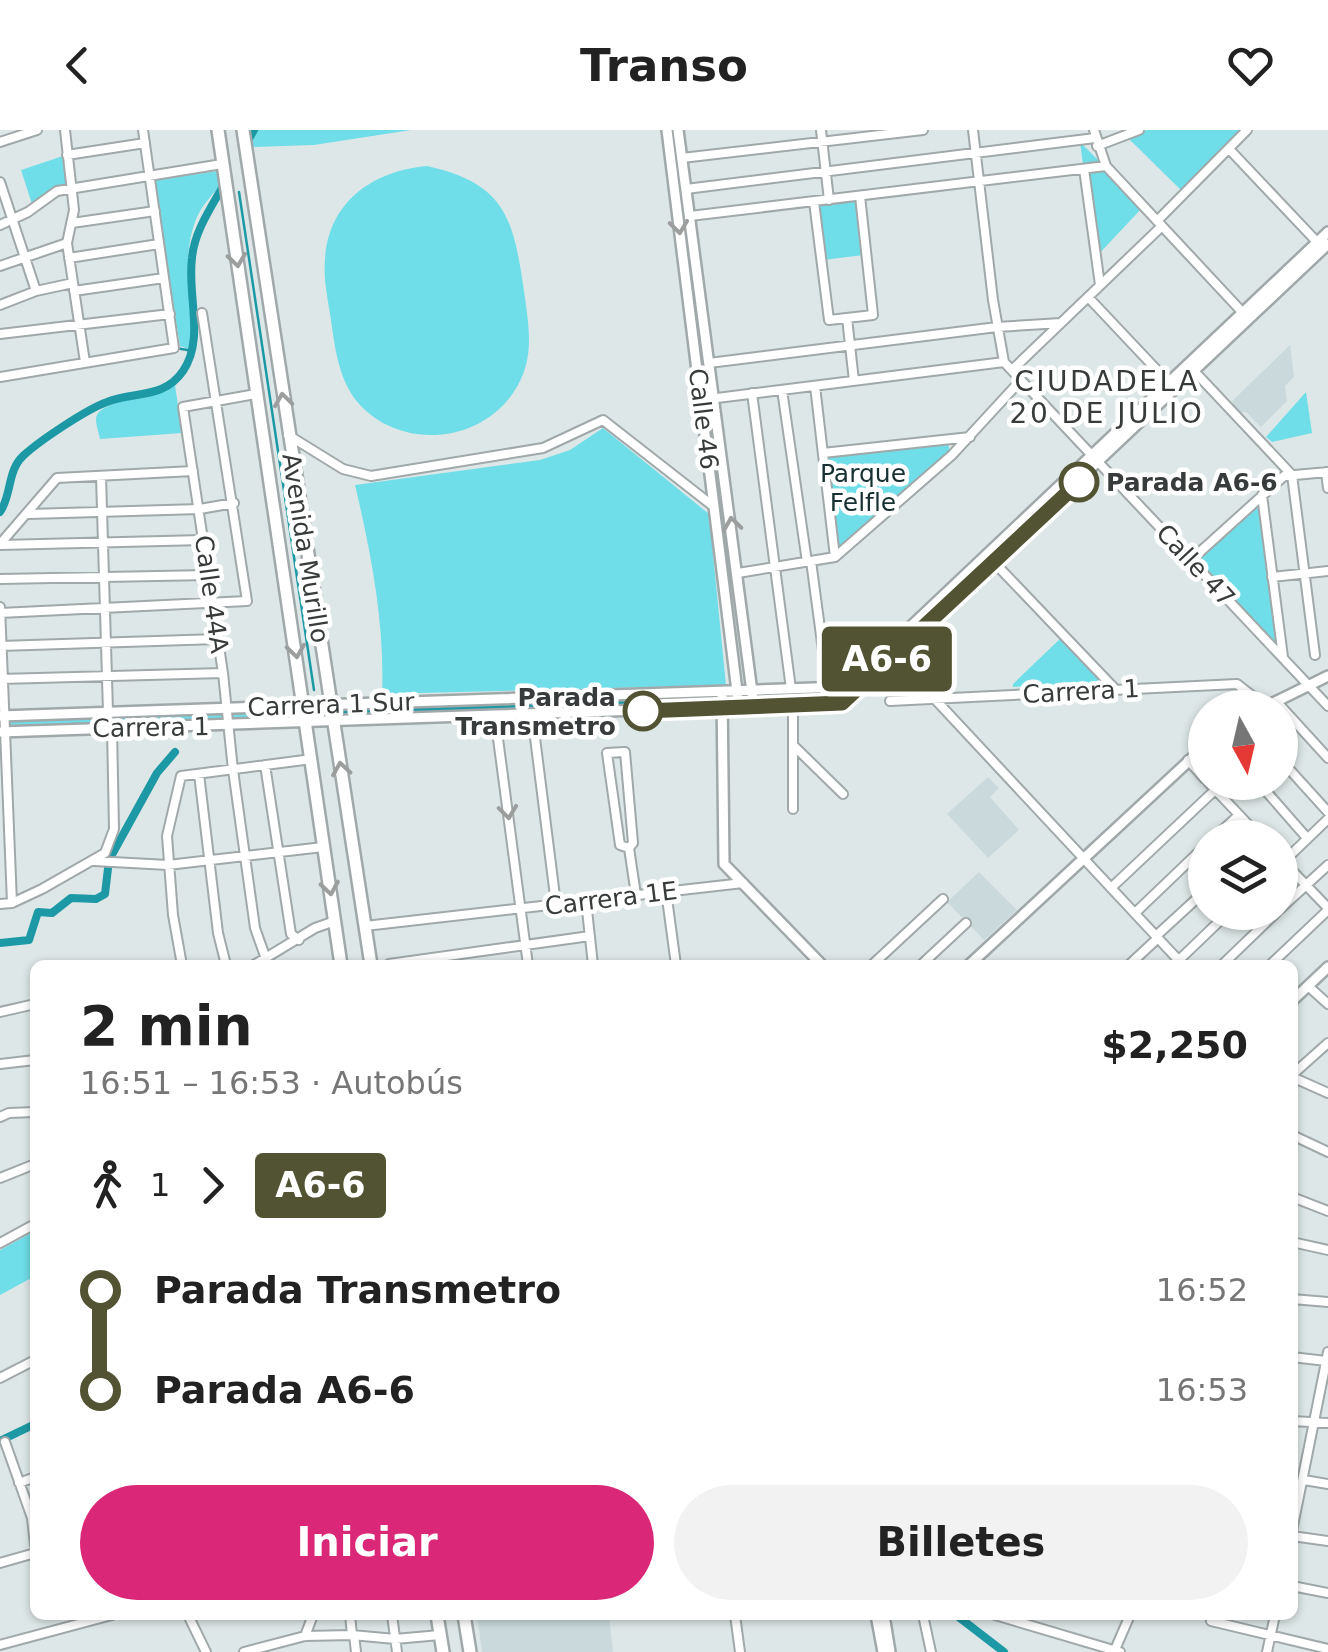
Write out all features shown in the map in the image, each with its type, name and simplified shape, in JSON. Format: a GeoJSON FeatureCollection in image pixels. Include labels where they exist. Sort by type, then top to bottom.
{"type":"FeatureCollection","features":[{"type":"Feature","properties":{"kind":"main road","name":"Avenida Murillo"},"geometry":{"type":"LineString","coordinates":[[218,130],[340,960]]}},
{"type":"Feature","properties":{"kind":"main road","name":"Avenida Murillo"},"geometry":{"type":"LineString","coordinates":[[243,130],[370,960]]}},
{"type":"Feature","properties":{"kind":"main road"},"geometry":{"type":"LineString","coordinates":[[438,1620],[443,1652]]}},
{"type":"Feature","properties":{"kind":"main road"},"geometry":{"type":"LineString","coordinates":[[465,1620],[470,1652]]}},
{"type":"Feature","properties":{"kind":"street"},"geometry":{"type":"LineString","coordinates":[[0,142],[37,130]]}},
{"type":"Feature","properties":{"kind":"street"},"geometry":{"type":"LineString","coordinates":[[66,130],[72,188],[72,223],[67,243],[84,362]]}},
{"type":"Feature","properties":{"kind":"street"},"geometry":{"type":"LineString","coordinates":[[0,368],[1,376],[174,348],[144,130]]}},
{"type":"Feature","properties":{"kind":"street","name":"Calle 46"},"geometry":{"type":"LineString","coordinates":[[666,130],[739,708]]}},
{"type":"Feature","properties":{"kind":"street","name":"Calle 46"},"geometry":{"type":"LineString","coordinates":[[678,130],[754,707]]}},
{"type":"Feature","properties":{"kind":"street"},"geometry":{"type":"LineString","coordinates":[[820,130],[829,200]]}},
{"type":"Feature","properties":{"kind":"street"},"geometry":{"type":"LineString","coordinates":[[682,158],[924,130]]}},
{"type":"Feature","properties":{"kind":"street"},"geometry":{"type":"LineString","coordinates":[[701,400],[1004,362],[973,130]]}},
{"type":"Feature","properties":{"kind":"street"},"geometry":{"type":"LineString","coordinates":[[686,188],[976,154],[1139,130]]}},
{"type":"Feature","properties":{"kind":"street"},"geometry":{"type":"LineString","coordinates":[[1012,370],[1100,285],[1247,130]]}},
{"type":"Feature","properties":{"kind":"street"},"geometry":{"type":"LineString","coordinates":[[1096,138],[1106,166],[1247,317]]}},
{"type":"Feature","properties":{"kind":"street"},"geometry":{"type":"LineString","coordinates":[[68,155],[146,143]]}},
{"type":"Feature","properties":{"kind":"street"},"geometry":{"type":"LineString","coordinates":[[1230,150],[1323,243]]}},
{"type":"Feature","properties":{"kind":"street"},"geometry":{"type":"LineString","coordinates":[[0,225],[56,191],[222,164]]}},
{"type":"Feature","properties":{"kind":"street"},"geometry":{"type":"LineString","coordinates":[[690,216],[1106,166]]}},
{"type":"Feature","properties":{"kind":"street"},"geometry":{"type":"LineString","coordinates":[[1084,170],[1100,285]]}},
{"type":"Feature","properties":{"kind":"street"},"geometry":{"type":"LineString","coordinates":[[0,182],[36,291]]}},
{"type":"Feature","properties":{"kind":"street"},"geometry":{"type":"LineString","coordinates":[[814,202],[828,320],[873,315],[860,196]]}},
{"type":"Feature","properties":{"kind":"street"},"geometry":{"type":"LineString","coordinates":[[72,223],[155,211]]}},
{"type":"Feature","properties":{"kind":"street"},"geometry":{"type":"LineString","coordinates":[[1178,960],[890,650],[1247,317],[1323,243],[1328,232]]}},
{"type":"Feature","properties":{"kind":"street"},"geometry":{"type":"LineString","coordinates":[[0,266],[67,243]]}},
{"type":"Feature","properties":{"kind":"street"},"geometry":{"type":"LineString","coordinates":[[70,258],[159,244]]}},
{"type":"Feature","properties":{"kind":"street"},"geometry":{"type":"LineString","coordinates":[[0,305],[36,291],[164,278]]}},
{"type":"Feature","properties":{"kind":"street"},"geometry":{"type":"LineString","coordinates":[[1088,297],[1173,387]]}},
{"type":"Feature","properties":{"kind":"street"},"geometry":{"type":"LineString","coordinates":[[0,334],[170,314]]}},
{"type":"Feature","properties":{"kind":"street"},"geometry":{"type":"LineString","coordinates":[[12,904],[0,611],[105,610],[247,601],[202,314]]}},
{"type":"Feature","properties":{"kind":"street"},"geometry":{"type":"LineString","coordinates":[[1173,387],[1195,372],[1247,317]]}},
{"type":"Feature","properties":{"kind":"street"},"geometry":{"type":"LineString","coordinates":[[846,318],[854,380]]}},
{"type":"Feature","properties":{"kind":"street"},"geometry":{"type":"LineString","coordinates":[[710,363],[997,327],[1061,323]]}},
{"type":"Feature","properties":{"kind":"street","name":"Calle 47"},"geometry":{"type":"LineString","coordinates":[[1004,362],[1328,706]]}},
{"type":"Feature","properties":{"kind":"street"},"geometry":{"type":"LineString","coordinates":[[1195,372],[1292,475],[1315,655]]}},
{"type":"Feature","properties":{"kind":"street"},"geometry":{"type":"LineString","coordinates":[[738,572],[835,557],[970,437],[1020,380]]}},
{"type":"Feature","properties":{"kind":"street"},"geometry":{"type":"LineString","coordinates":[[815,386],[835,557]]}},
{"type":"Feature","properties":{"kind":"street"},"geometry":{"type":"LineString","coordinates":[[782,390],[828,688]]}},
{"type":"Feature","properties":{"kind":"street"},"geometry":{"type":"LineString","coordinates":[[752,393],[791,689]]}},
{"type":"Feature","properties":{"kind":"street"},"geometry":{"type":"LineString","coordinates":[[217,401],[256,394]]}},
{"type":"Feature","properties":{"kind":"street","name":"Calle 44A"},"geometry":{"type":"LineString","coordinates":[[217,401],[183,406],[223,673],[255,928],[266,959]]}},
{"type":"Feature","properties":{"kind":"street"},"geometry":{"type":"LineString","coordinates":[[288,435],[351,472],[383,476],[543,448],[598,419],[607,421],[715,507]]}},
{"type":"Feature","properties":{"kind":"street"},"geometry":{"type":"LineString","coordinates":[[823,454],[970,437]]}},
{"type":"Feature","properties":{"kind":"street"},"geometry":{"type":"LineString","coordinates":[[293,462],[316,452]]}},
{"type":"Feature","properties":{"kind":"street"},"geometry":{"type":"LineString","coordinates":[[0,545],[58,478],[193,471]]}},
{"type":"Feature","properties":{"kind":"street"},"geometry":{"type":"LineString","coordinates":[[1191,560],[1284,476],[1327,472],[1328,488]]}},
{"type":"Feature","properties":{"kind":"street"},"geometry":{"type":"LineString","coordinates":[[101,476],[108,712]]}},
{"type":"Feature","properties":{"kind":"street"},"geometry":{"type":"LineString","coordinates":[[692,489],[712,485]]}},
{"type":"Feature","properties":{"kind":"street"},"geometry":{"type":"LineString","coordinates":[[1262,495],[1283,658]]}},
{"type":"Feature","properties":{"kind":"street"},"geometry":{"type":"LineString","coordinates":[[28,514],[200,509],[234,503]]}},
{"type":"Feature","properties":{"kind":"street"},"geometry":{"type":"LineString","coordinates":[[0,545],[203,540]]}},
{"type":"Feature","properties":{"kind":"street"},"geometry":{"type":"LineString","coordinates":[[990,558],[1115,689]]}},
{"type":"Feature","properties":{"kind":"street"},"geometry":{"type":"LineString","coordinates":[[1272,577],[1328,571]]}},
{"type":"Feature","properties":{"kind":"street"},"geometry":{"type":"LineString","coordinates":[[0,579],[208,575]]}},
{"type":"Feature","properties":{"kind":"street"},"geometry":{"type":"LineString","coordinates":[[1,646],[218,639]]}},
{"type":"Feature","properties":{"kind":"street","name":"Carrera 1 Sur"},"geometry":{"type":"LineString","coordinates":[[2,716],[842,687],[890,650]]}},
{"type":"Feature","properties":{"kind":"street","name":"Carrera 1"},"geometry":{"type":"LineString","coordinates":[[2,731],[842,703],[890,650]]}},
{"type":"Feature","properties":{"kind":"street"},"geometry":{"type":"LineString","coordinates":[[1,679],[223,673]]}},
{"type":"Feature","properties":{"kind":"street"},"geometry":{"type":"LineString","coordinates":[[1297,690],[1328,676]]}},
{"type":"Feature","properties":{"kind":"street","name":"Carrera 1"},"geometry":{"type":"LineString","coordinates":[[890,701],[1237,684],[1244,690]]}},
{"type":"Feature","properties":{"kind":"street"},"geometry":{"type":"LineString","coordinates":[[722,692],[724,864],[817,960]]}},
{"type":"Feature","properties":{"kind":"street"},"geometry":{"type":"LineString","coordinates":[[792,705],[793,809]]}},
{"type":"Feature","properties":{"kind":"street"},"geometry":{"type":"LineString","coordinates":[[532,714],[556,904]]}},
{"type":"Feature","properties":{"kind":"street"},"geometry":{"type":"LineString","coordinates":[[495,716],[527,960]]}},
{"type":"Feature","properties":{"kind":"street"},"geometry":{"type":"LineString","coordinates":[[1298,725],[1328,758]]}},
{"type":"Feature","properties":{"kind":"street"},"geometry":{"type":"LineString","coordinates":[[0,904],[12,904],[105,853],[114,829],[112,728]]}},
{"type":"Feature","properties":{"kind":"street"},"geometry":{"type":"LineString","coordinates":[[793,745],[843,794]]}},
{"type":"Feature","properties":{"kind":"street"},"geometry":{"type":"LineString","coordinates":[[629,848],[620,845],[607,753],[624,752],[633,843],[629,848],[636,895]]}},
{"type":"Feature","properties":{"kind":"street"},"geometry":{"type":"LineString","coordinates":[[181,960],[168,866],[168,836],[181,776],[312,759]]}},
{"type":"Feature","properties":{"kind":"street"},"geometry":{"type":"LineString","coordinates":[[974,960],[1188,760]]}},
{"type":"Feature","properties":{"kind":"street"},"geometry":{"type":"LineString","coordinates":[[265,766],[291,934],[299,940]]}},
{"type":"Feature","properties":{"kind":"street"},"geometry":{"type":"LineString","coordinates":[[199,774],[208,860],[225,960]]}},
{"type":"Feature","properties":{"kind":"street"},"geometry":{"type":"LineString","coordinates":[[1298,780],[1328,816],[1298,846]]}},
{"type":"Feature","properties":{"kind":"street"},"geometry":{"type":"LineString","coordinates":[[1111,888],[1194,800]]}},
{"type":"Feature","properties":{"kind":"street"},"geometry":{"type":"LineString","coordinates":[[1225,800],[1244,820]]}},
{"type":"Feature","properties":{"kind":"street"},"geometry":{"type":"LineString","coordinates":[[1274,800],[1307,838]]}},
{"type":"Feature","properties":{"kind":"street"},"geometry":{"type":"LineString","coordinates":[[1233,820],[1239,814]]}},
{"type":"Feature","properties":{"kind":"street"},"geometry":{"type":"LineString","coordinates":[[90,861],[168,866],[324,847]]}},
{"type":"Feature","properties":{"kind":"street"},"geometry":{"type":"LineString","coordinates":[[1134,913],[1188,862]]}},
{"type":"Feature","properties":{"kind":"street"},"geometry":{"type":"LineString","coordinates":[[1298,893],[1328,865]]}},
{"type":"Feature","properties":{"kind":"street"},"geometry":{"type":"LineString","coordinates":[[1275,960],[1328,909],[1298,878]]}},
{"type":"Feature","properties":{"kind":"street","name":"Carrera 1E"},"geometry":{"type":"LineString","coordinates":[[366,926],[742,882]]}},
{"type":"Feature","properties":{"kind":"street"},"geometry":{"type":"LineString","coordinates":[[666,892],[675,960]]}},
{"type":"Feature","properties":{"kind":"street"},"geometry":{"type":"LineString","coordinates":[[877,960],[943,899]]}},
{"type":"Feature","properties":{"kind":"street"},"geometry":{"type":"LineString","coordinates":[[586,901],[592,960]]}},
{"type":"Feature","properties":{"kind":"street"},"geometry":{"type":"LineString","coordinates":[[1135,960],[1188,907]]}},
{"type":"Feature","properties":{"kind":"street"},"geometry":{"type":"LineString","coordinates":[[266,959],[314,928],[335,921]]}},
{"type":"Feature","properties":{"kind":"street"},"geometry":{"type":"LineString","coordinates":[[926,960],[966,924]]}},
{"type":"Feature","properties":{"kind":"street"},"geometry":{"type":"LineString","coordinates":[[1184,960],[1213,930]]}},
{"type":"Feature","properties":{"kind":"street"},"geometry":{"type":"LineString","coordinates":[[1227,960],[1258,930]]}},
{"type":"Feature","properties":{"kind":"street"},"geometry":{"type":"LineString","coordinates":[[418,960],[590,936]]}},
{"type":"Feature","properties":{"kind":"street"},"geometry":{"type":"LineString","coordinates":[[1298,995],[1328,967]]}},
{"type":"Feature","properties":{"kind":"street"},"geometry":{"type":"LineString","coordinates":[[1308,986],[1328,1004]]}},
{"type":"Feature","properties":{"kind":"street"},"geometry":{"type":"LineString","coordinates":[[0,1012],[30,1005]]}},
{"type":"Feature","properties":{"kind":"street"},"geometry":{"type":"LineString","coordinates":[[1298,1070],[1328,1043]]}},
{"type":"Feature","properties":{"kind":"street"},"geometry":{"type":"LineString","coordinates":[[0,1064],[30,1061]]}},
{"type":"Feature","properties":{"kind":"street"},"geometry":{"type":"LineString","coordinates":[[1298,1079],[1328,1093]]}},
{"type":"Feature","properties":{"kind":"street"},"geometry":{"type":"LineString","coordinates":[[0,1118],[9,1113],[30,1112]]}},
{"type":"Feature","properties":{"kind":"street"},"geometry":{"type":"LineString","coordinates":[[1298,1139],[1328,1152]]}},
{"type":"Feature","properties":{"kind":"street"},"geometry":{"type":"LineString","coordinates":[[0,1178],[30,1166]]}},
{"type":"Feature","properties":{"kind":"street"},"geometry":{"type":"LineString","coordinates":[[1298,1199],[1328,1211]]}},
{"type":"Feature","properties":{"kind":"street"},"geometry":{"type":"LineString","coordinates":[[0,1243],[30,1227]]}},
{"type":"Feature","properties":{"kind":"street"},"geometry":{"type":"LineString","coordinates":[[1298,1243],[1328,1250]]}},
{"type":"Feature","properties":{"kind":"street"},"geometry":{"type":"LineString","coordinates":[[1298,1300],[1328,1302]]}},
{"type":"Feature","properties":{"kind":"street"},"geometry":{"type":"LineString","coordinates":[[1298,1356],[1327,1356],[1298,1507]]}},
{"type":"Feature","properties":{"kind":"street"},"geometry":{"type":"LineString","coordinates":[[0,1378],[30,1363]]}},
{"type":"Feature","properties":{"kind":"street"},"geometry":{"type":"LineString","coordinates":[[1298,1420],[1328,1423]]}},
{"type":"Feature","properties":{"kind":"street"},"geometry":{"type":"LineString","coordinates":[[5,1442],[30,1512]]}},
{"type":"Feature","properties":{"kind":"street"},"geometry":{"type":"LineString","coordinates":[[19,1482],[30,1479]]}},
{"type":"Feature","properties":{"kind":"street"},"geometry":{"type":"LineString","coordinates":[[1304,1480],[1328,1484]]}},
{"type":"Feature","properties":{"kind":"street"},"geometry":{"type":"LineString","coordinates":[[1298,1535],[1328,1541]]}},
{"type":"Feature","properties":{"kind":"street"},"geometry":{"type":"LineString","coordinates":[[0,1563],[30,1554]]}},
{"type":"Feature","properties":{"kind":"street"},"geometry":{"type":"LineString","coordinates":[[1298,1587],[1328,1593]]}},
{"type":"Feature","properties":{"kind":"street"},"geometry":{"type":"LineString","coordinates":[[0,1645],[93,1620]]}},
{"type":"Feature","properties":{"kind":"street"},"geometry":{"type":"LineString","coordinates":[[190,1620],[206,1652]]}},
{"type":"Feature","properties":{"kind":"street"},"geometry":{"type":"LineString","coordinates":[[295,1652],[310,1620]]}},
{"type":"Feature","properties":{"kind":"street"},"geometry":{"type":"LineString","coordinates":[[351,1620],[356,1652]]}},
{"type":"Feature","properties":{"kind":"street"},"geometry":{"type":"LineString","coordinates":[[393,1620],[397,1652]]}},
{"type":"Feature","properties":{"kind":"street"},"geometry":{"type":"LineString","coordinates":[[736,1620],[740,1652]]}},
{"type":"Feature","properties":{"kind":"street"},"geometry":{"type":"LineString","coordinates":[[877,1620],[886,1652]]}},
{"type":"Feature","properties":{"kind":"street"},"geometry":{"type":"LineString","coordinates":[[884,1620],[886,1652]]}},
{"type":"Feature","properties":{"kind":"street"},"geometry":{"type":"LineString","coordinates":[[924,1620],[931,1652]]}},
{"type":"Feature","properties":{"kind":"street"},"geometry":{"type":"LineString","coordinates":[[1011,1620],[1116,1652],[1128,1620]]}},
{"type":"Feature","properties":{"kind":"street"},"geometry":{"type":"LineString","coordinates":[[1218,1620],[1328,1649]]}},
{"type":"Feature","properties":{"kind":"street"},"geometry":{"type":"LineString","coordinates":[[1267,1652],[1273,1620]]}},
{"type":"Feature","properties":{"kind":"street"},"geometry":{"type":"LineString","coordinates":[[244,1652],[302,1636],[395,1639],[440,1634]]}},
{"type":"Feature","properties":{"kind":"shaded area"},"geometry":{"type":"Polygon","coordinates":[[[1290,345],[1294,377],[1285,386],[1287,401],[1261,427],[1246,412],[1238,413],[1232,401],[1290,345]]]}},
{"type":"Feature","properties":{"kind":"shaded area"},"geometry":{"type":"Polygon","coordinates":[[[988,777],[999,788],[990,797],[1019,830],[988,858],[947,814],[988,777]]]}},
{"type":"Feature","properties":{"kind":"shaded area"},"geometry":{"type":"Polygon","coordinates":[[[979,872],[1017,910],[984,940],[947,902],[979,872]]]}},
{"type":"Feature","properties":{"kind":"shaded area"},"geometry":{"type":"Polygon","coordinates":[[[478,1620],[610,1620],[613,1652],[482,1652],[478,1620]]]}},
{"type":"Feature","properties":{"kind":"green space"},"geometry":{"type":"Polygon","coordinates":[[[250,130],[411,130],[314,145],[251,147],[250,130]]]}},
{"type":"Feature","properties":{"kind":"green space"},"geometry":{"type":"Polygon","coordinates":[[[1147,130],[1243,130],[1184,193],[1128,138],[1147,130]]]}},
{"type":"Feature","properties":{"kind":"green space"},"geometry":{"type":"Polygon","coordinates":[[[1080,142],[1144,206],[1095,258],[1080,142]]]}},
{"type":"Feature","properties":{"kind":"green space"},"geometry":{"type":"Polygon","coordinates":[[[63,156],[67,185],[54,188],[32,204],[21,170],[63,156]]]}},
{"type":"Feature","properties":{"kind":"green space"},"geometry":{"type":"Polygon","coordinates":[[[427,166],[476,184],[503,211],[517,249],[529,336],[520,381],[498,410],[461,431],[440,435],[397,429],[377,419],[353,396],[336,354],[325,274],[328,239],[345,205],[372,182],[427,166]]]}},
{"type":"Feature","properties":{"kind":"green space"},"geometry":{"type":"Polygon","coordinates":[[[219,171],[222,183],[198,215],[189,248],[189,349],[180,346],[154,180],[219,171]]]}},
{"type":"Feature","properties":{"kind":"green space"},"geometry":{"type":"Polygon","coordinates":[[[858,199],[864,255],[823,260],[816,204],[858,199]]]}},
{"type":"Feature","properties":{"kind":"green space"},"geometry":{"type":"Polygon","coordinates":[[[175,385],[182,433],[100,439],[96,420],[102,410],[175,385]]]}},
{"type":"Feature","properties":{"kind":"green space"},"geometry":{"type":"Polygon","coordinates":[[[1306,392],[1312,433],[1272,442],[1266,437],[1306,392]]]}},
{"type":"Feature","properties":{"kind":"green space"},"geometry":{"type":"Polygon","coordinates":[[[603,428],[709,514],[726,685],[382,694],[376,589],[355,485],[540,460],[570,450],[603,428]]]}},
{"type":"Feature","properties":{"kind":"green space","name":"Parque Felfle"},"geometry":{"type":"Polygon","coordinates":[[[947,441],[951,454],[836,555],[824,456],[947,441]]]}},
{"type":"Feature","properties":{"kind":"green space"},"geometry":{"type":"Polygon","coordinates":[[[1262,497],[1283,657],[1194,560],[1262,497]]]}},
{"type":"Feature","properties":{"kind":"green space"},"geometry":{"type":"Polygon","coordinates":[[[1062,637],[1104,682],[1013,687],[1013,684],[1062,637]]]}},
{"type":"Feature","properties":{"kind":"green space"},"geometry":{"type":"Polygon","coordinates":[[[298,709],[300,718],[0,727],[0,719],[298,709]]]}},
{"type":"Feature","properties":{"kind":"green space"},"geometry":{"type":"Polygon","coordinates":[[[30,1234],[30,1279],[0,1295],[0,1250],[30,1234]]]}},
{"type":"Feature","properties":{"kind":"waterway"},"geometry":{"type":"LineString","coordinates":[[250,137],[254,130]]}},
{"type":"Feature","properties":{"kind":"waterway"},"geometry":{"type":"LineString","coordinates":[[0,512],[14,469],[30,450],[98,406],[158,390],[183,371],[193,345],[193,249],[222,188]]}},
{"type":"Feature","properties":{"kind":"waterway"},"geometry":{"type":"LineString","coordinates":[[239,192],[314,690]]}},
{"type":"Feature","properties":{"kind":"waterway"},"geometry":{"type":"LineString","coordinates":[[176,348],[193,351]]}},
{"type":"Feature","properties":{"kind":"waterway"},"geometry":{"type":"LineString","coordinates":[[342,713],[714,700]]}},
{"type":"Feature","properties":{"kind":"waterway"},"geometry":{"type":"LineString","coordinates":[[0,943],[29,940],[38,912],[52,913],[71,898],[96,899],[105,894],[109,860],[157,773],[175,752]]}},
{"type":"Feature","properties":{"kind":"waterway"},"geometry":{"type":"LineString","coordinates":[[0,1441],[30,1426]]}},
{"type":"Feature","properties":{"kind":"waterway"},"geometry":{"type":"LineString","coordinates":[[962,1620],[1004,1652]]}},
{"type":"Feature","properties":{"kind":"bus line","name":"A6-6"},"geometry":{"type":"LineString","coordinates":[[643,711],[842,703],[1079,482]]}},
{"type":"Feature","properties":{"kind":"place","name":"Parada A6-6"},"geometry":{"type":"Point","coordinates":[1079,482]}},
{"type":"Feature","properties":{"kind":"place","name":"Parada Transmetro"},"geometry":{"type":"Point","coordinates":[643,711]}},
{"type":"Feature","properties":{"kind":"district","name":"CIUDADELA 20 DE JULIO"},"geometry":{"type":"Point","coordinates":[1107,397]}}]}
